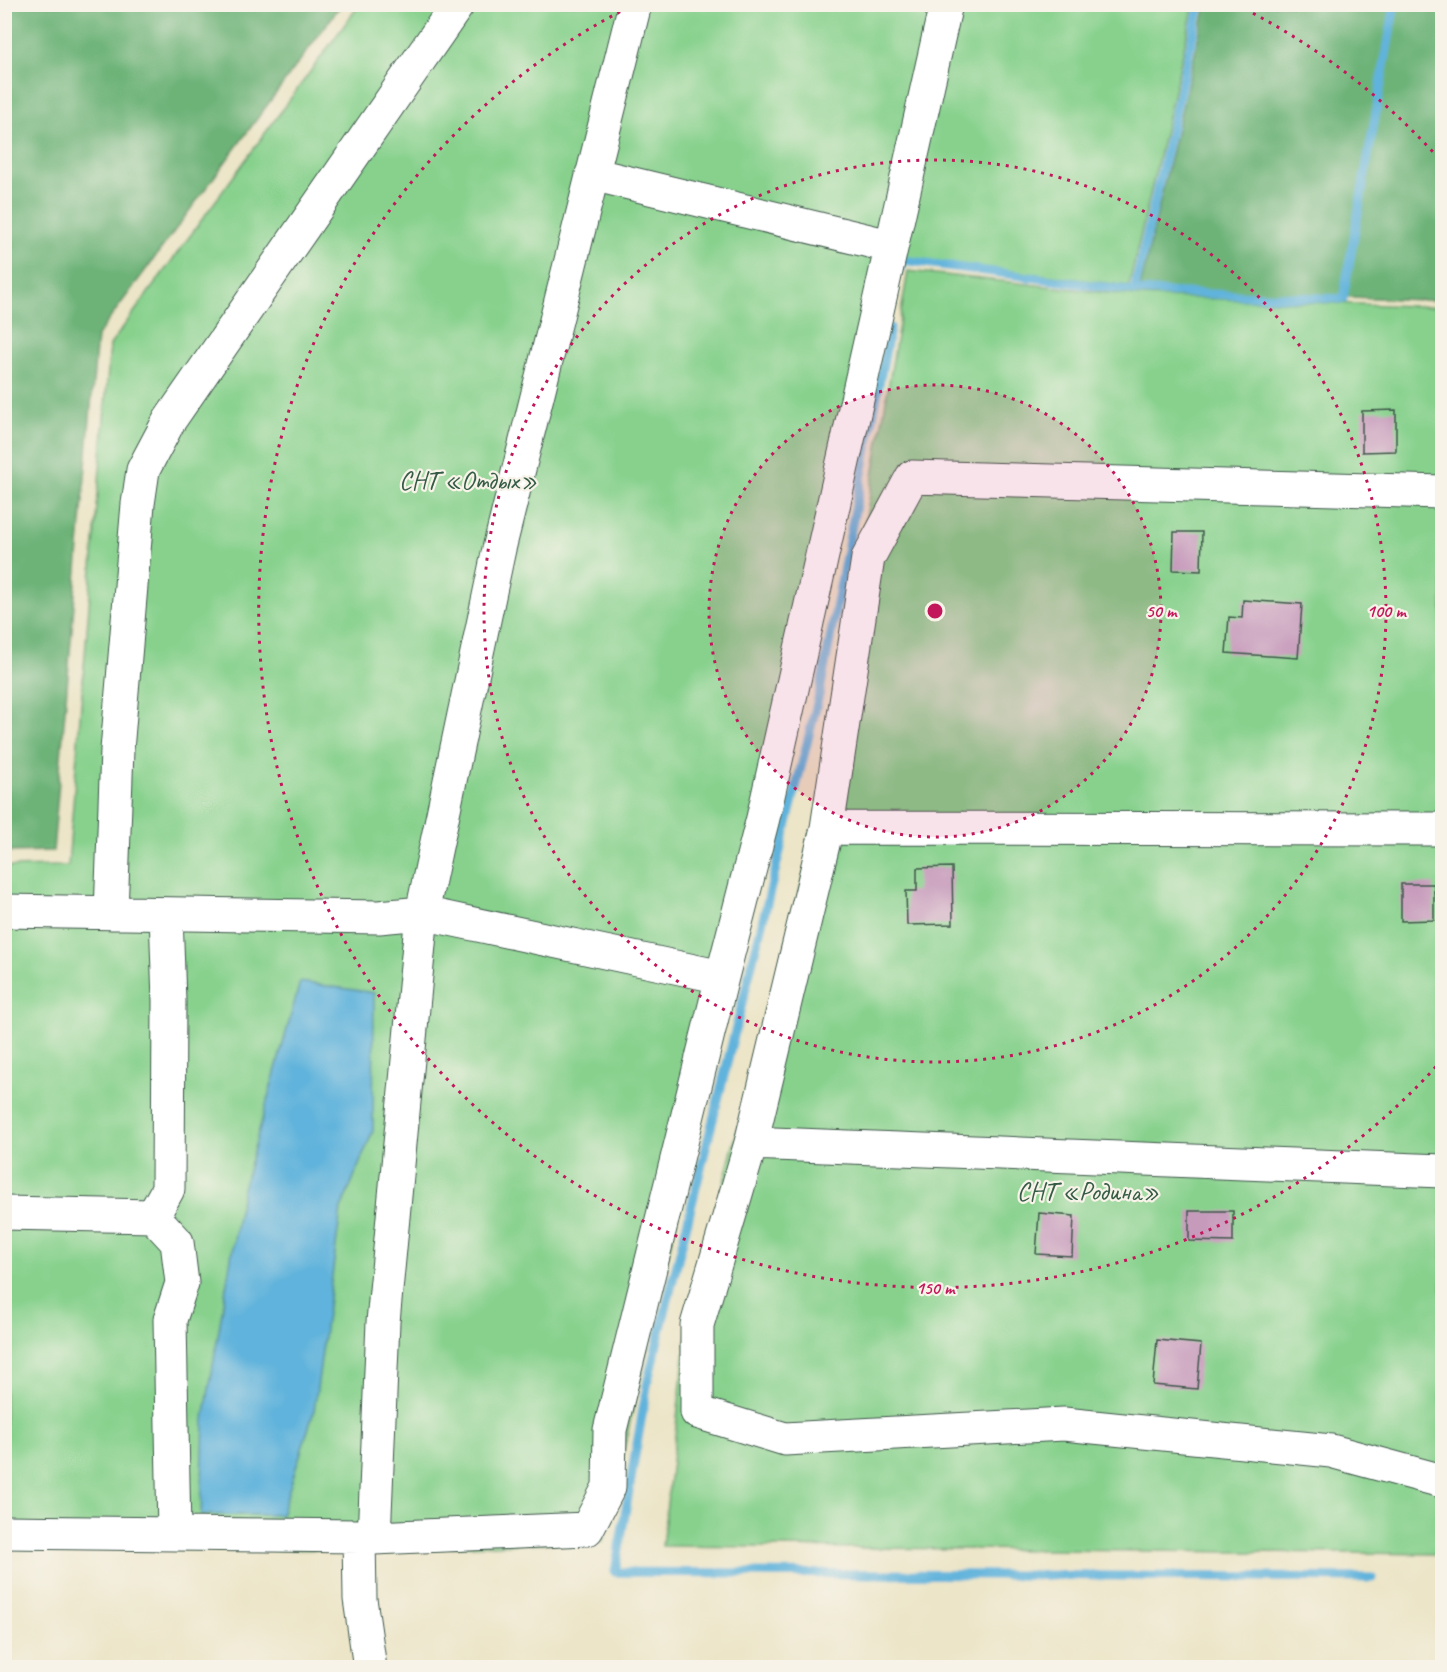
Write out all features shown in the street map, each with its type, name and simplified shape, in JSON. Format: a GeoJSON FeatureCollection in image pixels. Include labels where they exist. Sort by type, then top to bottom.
{"type":"FeatureCollection","features":[{"type":"Feature","properties":{"kind":"street"},"geometry":{"type":"LineString","coordinates":[[111,913],[117,750],[138,504],[143,470],[169,421],[458,4]]}},
{"type":"Feature","properties":{"kind":"street"},"geometry":{"type":"LineString","coordinates":[[370,1668],[360,1599],[383,1322],[422,913],[499,549],[635,4]]}},
{"type":"Feature","properties":{"kind":"street"},"geometry":{"type":"LineString","coordinates":[[4,1532],[366,1537],[587,1529],[609,1487],[610,1430],[763,818],[946,4]]}},
{"type":"Feature","properties":{"kind":"street"},"geometry":{"type":"LineString","coordinates":[[592,174],[890,246]]}},
{"type":"Feature","properties":{"kind":"street"},"geometry":{"type":"LineString","coordinates":[[1443,492],[912,477],[868,558],[827,828],[751,1143],[697,1325],[697,1412],[785,1439],[1064,1424],[1331,1451],[1443,1481]]}},
{"type":"Feature","properties":{"kind":"street"},"geometry":{"type":"LineString","coordinates":[[827,828],[1443,829]]}},
{"type":"Feature","properties":{"kind":"street"},"geometry":{"type":"LineString","coordinates":[[4,911],[379,917],[422,913],[722,977]]}},
{"type":"Feature","properties":{"kind":"street"},"geometry":{"type":"LineString","coordinates":[[153,1216],[168,1190],[169,1000],[166,914]]}},
{"type":"Feature","properties":{"kind":"street"},"geometry":{"type":"LineString","coordinates":[[751,1143],[1443,1171]]}},
{"type":"Feature","properties":{"kind":"street"},"geometry":{"type":"LineString","coordinates":[[4,1213],[153,1216],[177,1242],[182,1283],[170,1320],[174,1534]]}},
{"type":"Feature","properties":{"kind":"green space"},"geometry":{"type":"Polygon","coordinates":[[[4,5],[341,5],[97,336],[53,851],[5,852],[4,5]]]}},
{"type":"Feature","properties":{"kind":"green space","name":"СНТ «Отдых»"},"geometry":{"type":"Polygon","coordinates":[[[359,5],[1194,5],[1129,286],[896,256],[603,1541],[362,1550],[5,1547],[4,867],[68,866],[110,345],[359,5]]]}},
{"type":"Feature","properties":{"kind":"green space"},"geometry":{"type":"Polygon","coordinates":[[[1206,5],[1442,5],[1442,301],[1140,288],[1206,5]]]}},
{"type":"Feature","properties":{"kind":"green space","name":"СНТ «Родина»"},"geometry":{"type":"Polygon","coordinates":[[[908,271],[1137,296],[1442,307],[1442,1554],[662,1546],[689,1316],[817,824],[843,653],[908,271]]]}},
{"type":"Feature","properties":{"kind":"water"},"geometry":{"type":"Polygon","coordinates":[[[300,982],[374,993],[373,1131],[341,1209],[314,1411],[281,1515],[201,1515],[204,1419],[242,1192],[300,982]]]}},
{"type":"Feature","properties":{"kind":"building"},"geometry":{"type":"Polygon","coordinates":[[[1396,410],[1396,451],[1362,452],[1362,411],[1396,410]]]}},
{"type":"Feature","properties":{"kind":"building"},"geometry":{"type":"Polygon","coordinates":[[[1174,532],[1202,532],[1201,571],[1173,570],[1174,532]]]}},
{"type":"Feature","properties":{"kind":"building"},"geometry":{"type":"Polygon","coordinates":[[[1243,600],[1302,604],[1298,658],[1226,653],[1229,617],[1242,618],[1243,600]]]}},
{"type":"Feature","properties":{"kind":"building"},"geometry":{"type":"Polygon","coordinates":[[[952,867],[953,924],[907,925],[906,891],[917,891],[917,868],[952,867]]]}},
{"type":"Feature","properties":{"kind":"building"},"geometry":{"type":"Polygon","coordinates":[[[1401,884],[1434,884],[1434,920],[1401,921],[1401,884]]]}},
{"type":"Feature","properties":{"kind":"building"},"geometry":{"type":"Polygon","coordinates":[[[1189,1211],[1233,1211],[1233,1242],[1189,1241],[1189,1211]]]}},
{"type":"Feature","properties":{"kind":"building"},"geometry":{"type":"Polygon","coordinates":[[[1039,1213],[1074,1216],[1072,1256],[1036,1254],[1039,1213]]]}},
{"type":"Feature","properties":{"kind":"building"},"geometry":{"type":"Polygon","coordinates":[[[1157,1340],[1201,1344],[1197,1389],[1153,1385],[1157,1340]]]}},
{"type":"Feature","properties":{"kind":"waterway"},"geometry":{"type":"LineString","coordinates":[[1134,291],[1200,4]]}},
{"type":"Feature","properties":{"kind":"waterway"},"geometry":{"type":"LineString","coordinates":[[901,268],[902,260],[1134,291],[1343,299],[1395,4]]}},
{"type":"Feature","properties":{"kind":"waterway"},"geometry":{"type":"LineString","coordinates":[[890,328],[820,691],[648,1380],[615,1572],[1372,1578]]}}]}
